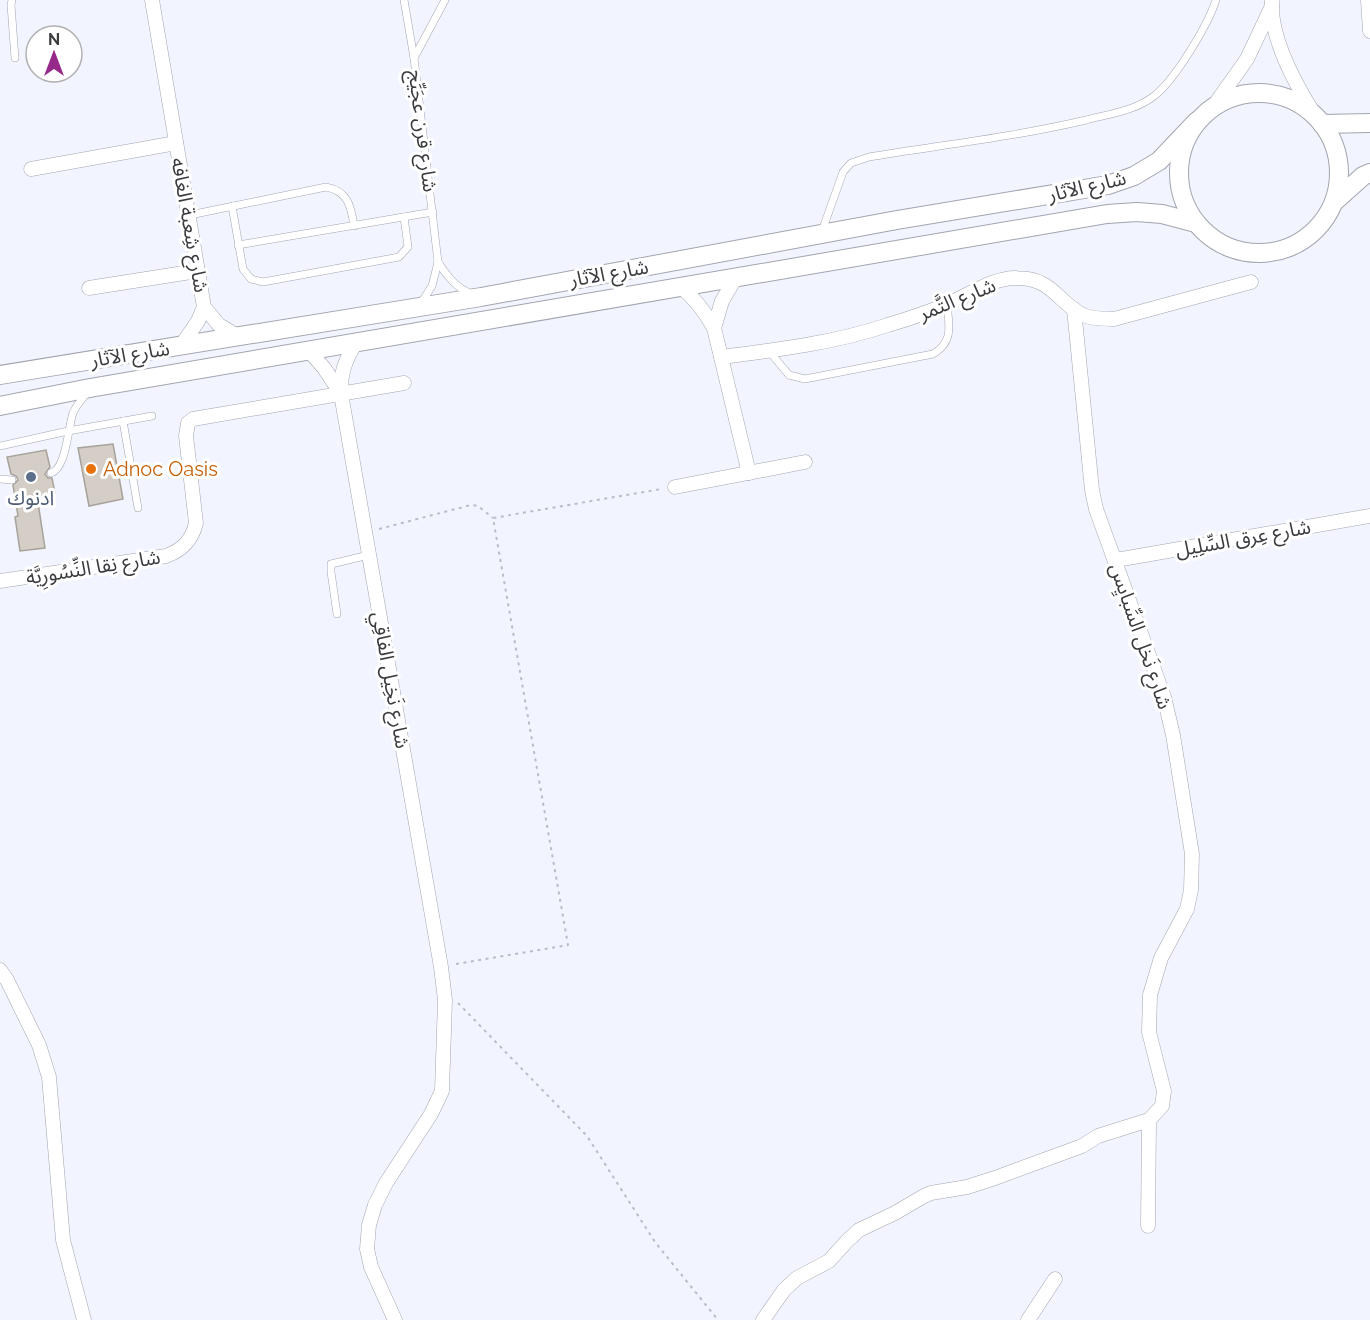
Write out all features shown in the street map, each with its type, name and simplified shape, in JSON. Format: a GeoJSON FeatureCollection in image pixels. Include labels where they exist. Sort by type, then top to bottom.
{"type":"FeatureCollection","features":[{"type":"Feature","properties":{"kind":"street","name":"شارع شِعبة الغافه"},"geometry":{"type":"LineString","coordinates":[[152,0],[204,307],[219,325],[239,337]]}},
{"type":"Feature","properties":{"kind":"street"},"geometry":{"type":"LineString","coordinates":[[1368,0],[1370,31]]}},
{"type":"Feature","properties":{"kind":"street"},"geometry":{"type":"LineString","coordinates":[[1272,3],[1278,36],[1287,65],[1300,92],[1333,142],[1338,162],[1339,182],[1334,202],[1324,220],[1309,236],[1291,246],[1271,252],[1250,253],[1229,248],[1211,238],[1196,223],[1184,204],[1179,183],[1179,161],[1185,140],[1197,122],[1213,107],[1247,59],[1272,3]]}},
{"type":"Feature","properties":{"kind":"street"},"geometry":{"type":"LineString","coordinates":[[1213,107],[1233,97],[1256,93],[1278,95],[1299,104],[1319,121],[1370,123]]}},
{"type":"Feature","properties":{"kind":"street","name":"شارع الآثار"},"geometry":{"type":"LineString","coordinates":[[0,375],[481,297],[1108,184],[1134,176],[1159,160],[1197,122]]}},
{"type":"Feature","properties":{"kind":"street","name":"شارع شِعبة الغافه"},"geometry":{"type":"LineString","coordinates":[[31,169],[176,143]]}},
{"type":"Feature","properties":{"kind":"street"},"geometry":{"type":"LineString","coordinates":[[1334,202],[1370,172]]}},
{"type":"Feature","properties":{"kind":"street","name":"شارع الآثار"},"geometry":{"type":"LineString","coordinates":[[0,406],[90,388],[1107,214],[1137,212],[1162,214],[1196,223]]}},
{"type":"Feature","properties":{"kind":"street"},"geometry":{"type":"LineString","coordinates":[[89,288],[197,271]]}},
{"type":"Feature","properties":{"kind":"street","name":"شارع التَّمر"},"geometry":{"type":"LineString","coordinates":[[721,357],[769,351],[855,335],[948,304],[999,281],[1015,277],[1046,285],[1085,316],[1114,319],[1251,282]]}},
{"type":"Feature","properties":{"kind":"street"},"geometry":{"type":"LineString","coordinates":[[714,328],[722,301],[735,279]]}},
{"type":"Feature","properties":{"kind":"street"},"geometry":{"type":"LineString","coordinates":[[681,287],[695,299],[714,328],[749,473]]}},
{"type":"Feature","properties":{"kind":"street","name":"شارع شِعبة الغافه"},"geometry":{"type":"LineString","coordinates":[[181,346],[198,321],[204,307]]}},
{"type":"Feature","properties":{"kind":"street","name":"شارع نَخل السِّبايِس"},"geometry":{"type":"LineString","coordinates":[[1074,309],[1092,490],[1096,509],[1164,697],[1173,735],[1192,854],[1191,890],[1187,909],[1161,958],[1150,995],[1149,1032],[1164,1091],[1162,1106],[1149,1120]]}},
{"type":"Feature","properties":{"kind":"street","name":"شارع نَخِيل الفاقِي"},"geometry":{"type":"LineString","coordinates":[[355,344],[344,365],[340,379],[341,394],[444,988],[442,1091],[431,1114],[386,1183],[375,1205],[369,1225],[367,1249],[371,1268],[395,1320]]}},
{"type":"Feature","properties":{"kind":"street","name":"شارع نَخِيل الفاقِي"},"geometry":{"type":"LineString","coordinates":[[310,352],[341,394]]}},
{"type":"Feature","properties":{"kind":"street"},"geometry":{"type":"LineString","coordinates":[[341,394],[404,383]]}},
{"type":"Feature","properties":{"kind":"street","name":"شارع نِقا النِّسُورِيَّة"},"geometry":{"type":"LineString","coordinates":[[0,580],[166,556],[178,552],[194,534],[196,523],[186,436],[188,423],[201,416],[341,394]]}},
{"type":"Feature","properties":{"kind":"street"},"geometry":{"type":"LineString","coordinates":[[675,487],[806,462]]}},
{"type":"Feature","properties":{"kind":"street","name":"شارع عِرق السِّلِيل"},"geometry":{"type":"LineString","coordinates":[[1116,560],[1370,516]]}},
{"type":"Feature","properties":{"kind":"street"},"geometry":{"type":"LineString","coordinates":[[0,970],[39,1045],[49,1077],[63,1240],[84,1320]]}},
{"type":"Feature","properties":{"kind":"street"},"geometry":{"type":"LineString","coordinates":[[763,1320],[784,1290],[797,1278],[829,1261],[859,1230],[924,1196],[957,1190],[995,1178],[1082,1146],[1098,1136],[1149,1120],[1148,1226]]}},
{"type":"Feature","properties":{"kind":"street"},"geometry":{"type":"LineString","coordinates":[[1028,1320],[1055,1279]]}},
{"type":"Feature","properties":{"kind":"lane"},"geometry":{"type":"LineString","coordinates":[[12,0],[15,58]]}},
{"type":"Feature","properties":{"kind":"lane","name":"شارع قرن عجَيِّج"},"geometry":{"type":"LineString","coordinates":[[404,0],[414,58],[438,262],[432,286],[420,306]]}},
{"type":"Feature","properties":{"kind":"lane"},"geometry":{"type":"LineString","coordinates":[[414,58],[445,0]]}},
{"type":"Feature","properties":{"kind":"lane"},"geometry":{"type":"LineString","coordinates":[[821,234],[838,183],[851,163],[868,157],[1056,127],[1123,111],[1141,104],[1155,95],[1169,81],[1203,30],[1216,0]]}},
{"type":"Feature","properties":{"kind":"lane"},"geometry":{"type":"LineString","coordinates":[[190,215],[326,187],[346,197],[350,204],[354,226]]}},
{"type":"Feature","properties":{"kind":"lane"},"geometry":{"type":"LineString","coordinates":[[232,206],[241,264],[247,275],[257,281],[269,281],[399,257],[408,247],[404,217]]}},
{"type":"Feature","properties":{"kind":"lane"},"geometry":{"type":"LineString","coordinates":[[238,245],[433,212]]}},
{"type":"Feature","properties":{"kind":"lane"},"geometry":{"type":"LineString","coordinates":[[438,262],[455,284],[481,297]]}},
{"type":"Feature","properties":{"kind":"lane"},"geometry":{"type":"LineString","coordinates":[[769,351],[789,375],[805,379],[933,354],[942,349],[948,339],[948,304]]}},
{"type":"Feature","properties":{"kind":"lane"},"geometry":{"type":"LineString","coordinates":[[51,473],[56,472],[62,464],[68,431],[76,406],[90,388]]}},
{"type":"Feature","properties":{"kind":"lane"},"geometry":{"type":"LineString","coordinates":[[0,446],[153,416]]}},
{"type":"Feature","properties":{"kind":"lane"},"geometry":{"type":"LineString","coordinates":[[123,421],[138,508]]}},
{"type":"Feature","properties":{"kind":"lane"},"geometry":{"type":"LineString","coordinates":[[0,479],[12,480]]}},
{"type":"Feature","properties":{"kind":"lane"},"geometry":{"type":"LineString","coordinates":[[336,614],[330,567],[332,564],[369,555]]}},
{"type":"Feature","properties":{"kind":"path"},"geometry":{"type":"LineString","coordinates":[[493,518],[675,487]]}},
{"type":"Feature","properties":{"kind":"path"},"geometry":{"type":"LineString","coordinates":[[365,532],[471,506],[478,506],[493,518],[568,945],[441,967]]}},
{"type":"Feature","properties":{"kind":"path"},"geometry":{"type":"LineString","coordinates":[[444,988],[587,1136],[655,1242],[718,1320]]}},
{"type":"Feature","properties":{"kind":"building"},"geometry":{"type":"Polygon","coordinates":[[[113,444],[123,499],[89,506],[78,448],[113,444]]]}},
{"type":"Feature","properties":{"kind":"building"},"geometry":{"type":"Polygon","coordinates":[[[46,450],[50,467],[45,474],[48,478],[52,478],[55,493],[37,496],[45,548],[20,551],[13,485],[18,480],[11,474],[7,457],[46,450]]]}},
{"type":"Feature","properties":{"kind":"place","name":"Adnoc Oasis"},"geometry":{"type":"Point","coordinates":[91,469]}},
{"type":"Feature","properties":{"kind":"place","name":"ادنوك"},"geometry":{"type":"Point","coordinates":[31,477]}}]}
